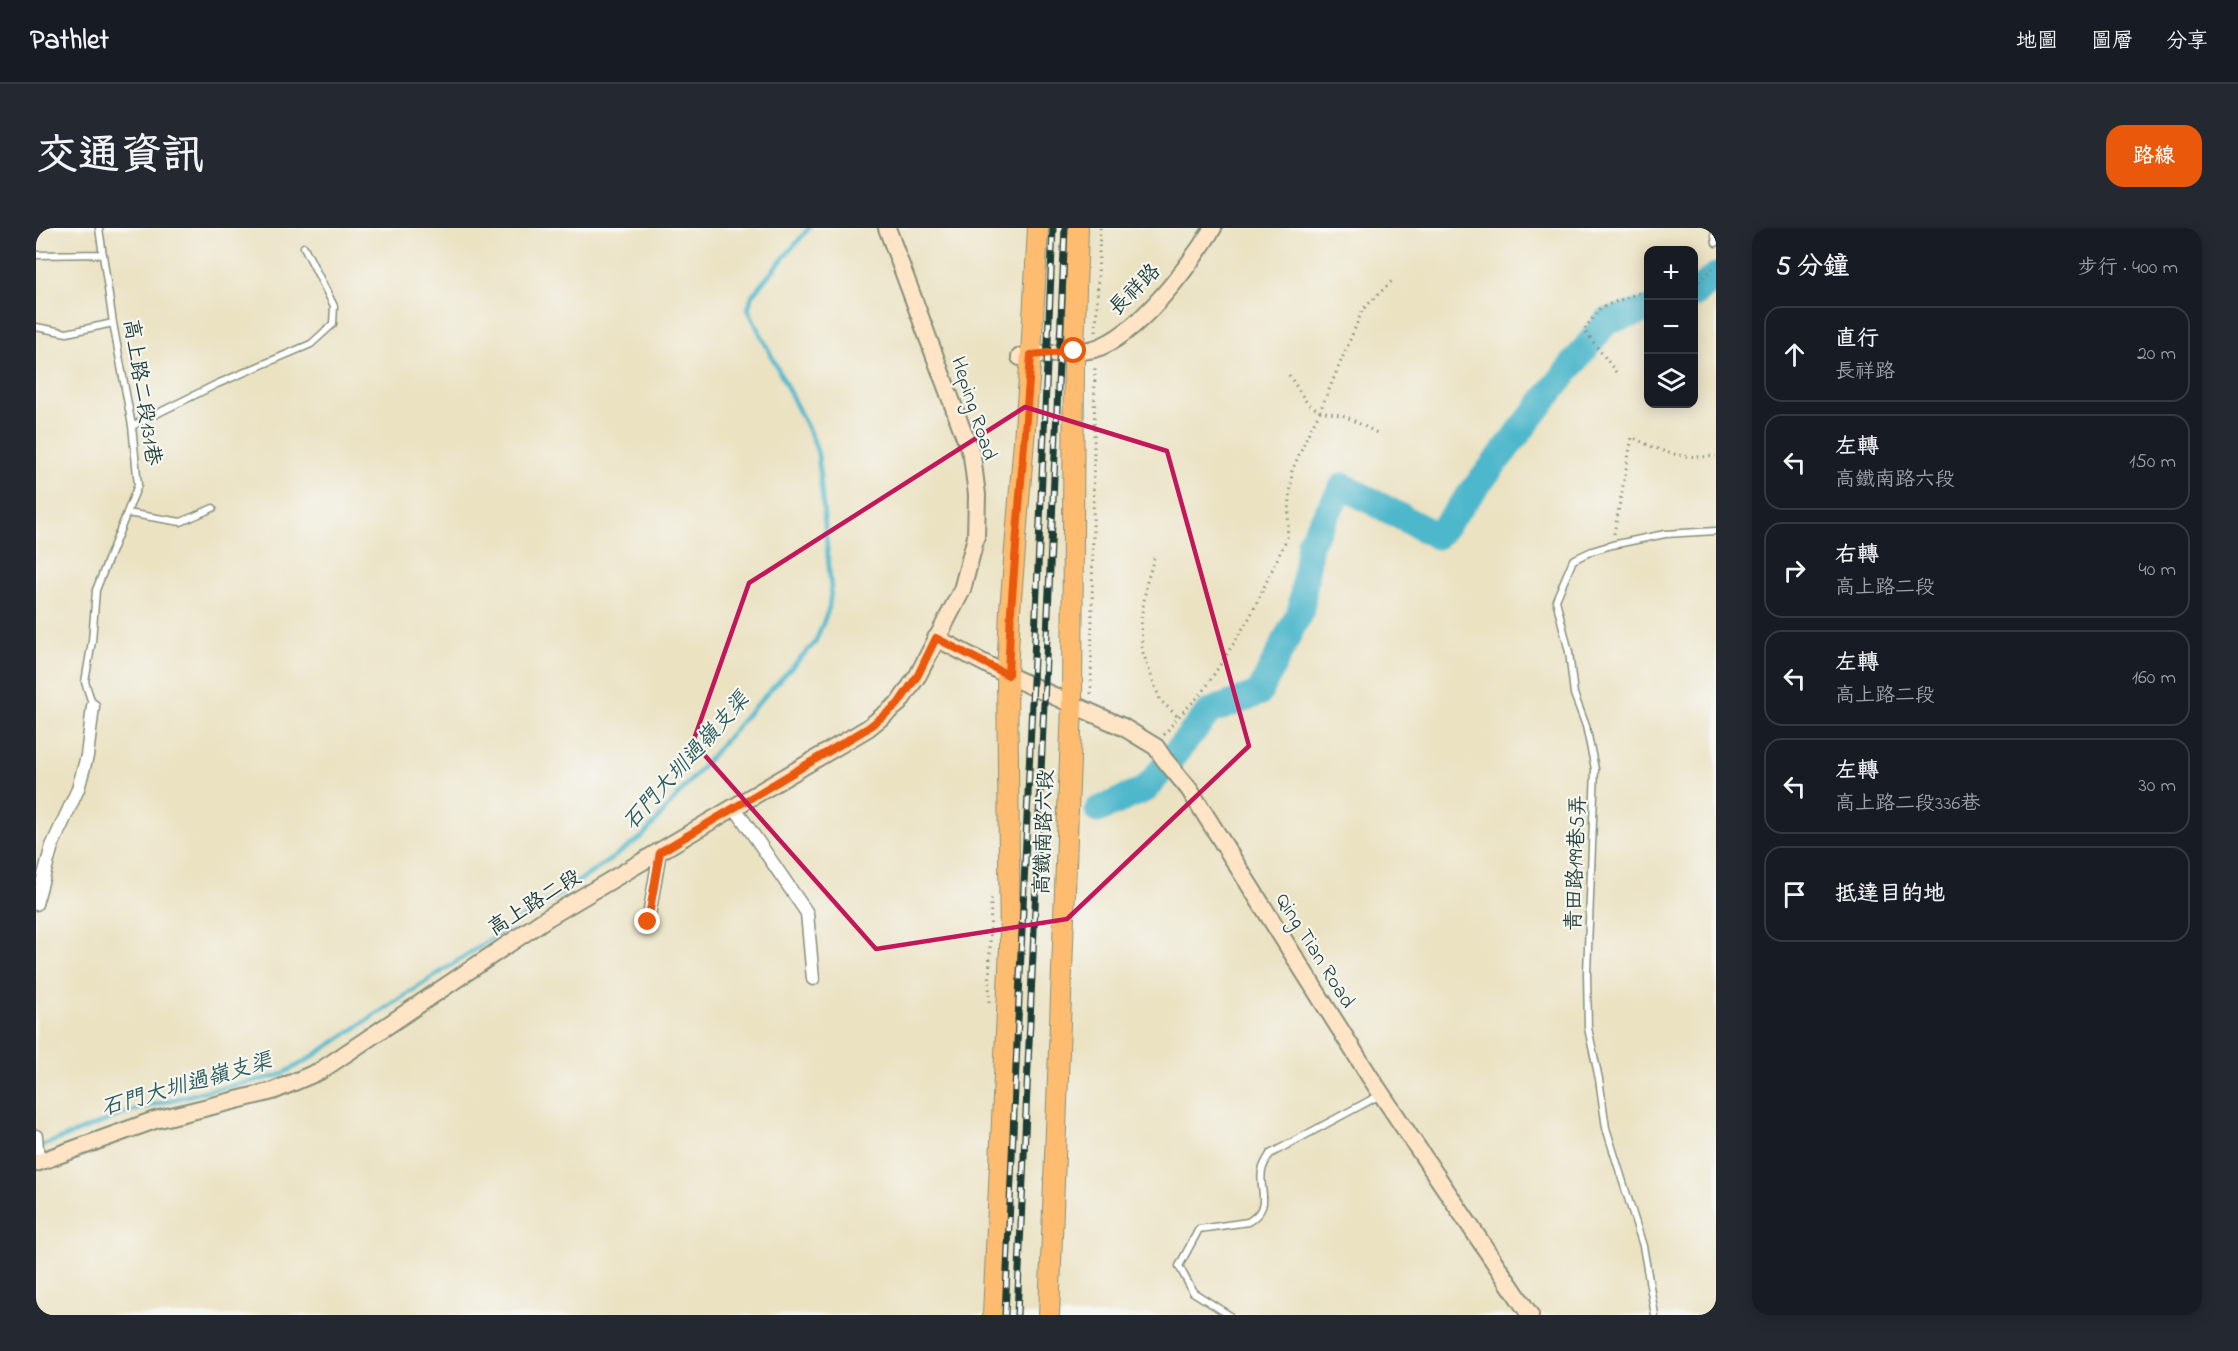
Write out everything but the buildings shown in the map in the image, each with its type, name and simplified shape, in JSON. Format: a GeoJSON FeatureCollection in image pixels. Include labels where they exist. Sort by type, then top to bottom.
{"type":"FeatureCollection","features":[{"type":"Feature","properties":{"kind":"main road","name":"高鐵南路六段"},"geometry":{"type":"LineString","coordinates":[[993,1315],[1010,957],[1008,675],[1025,356],[1038,228]]}},
{"type":"Feature","properties":{"kind":"main road","name":"高鐵南路六段"},"geometry":{"type":"LineString","coordinates":[[1048,1315],[1072,705],[1074,351],[1078,228]]}},
{"type":"Feature","properties":{"kind":"street","name":"Heping Road"},"geometry":{"type":"LineString","coordinates":[[887,228],[972,456],[977,495],[976,537],[962,590],[936,638]]}},
{"type":"Feature","properties":{"kind":"street","name":"長祥路"},"geometry":{"type":"LineString","coordinates":[[1025,356],[1095,348],[1133,327],[1163,296],[1202,246],[1213,228]]}},
{"type":"Feature","properties":{"kind":"street"},"geometry":{"type":"LineString","coordinates":[[936,638],[1008,675]]}},
{"type":"Feature","properties":{"kind":"street","name":"高上路二段"},"geometry":{"type":"LineString","coordinates":[[37,1161],[155,1120],[273,1091],[320,1071],[547,918],[868,728],[898,704],[918,675],[936,638]]}},
{"type":"Feature","properties":{"kind":"street","name":"Qing Tian Road"},"geometry":{"type":"LineString","coordinates":[[1008,675],[1123,726],[1160,753],[1189,789],[1381,1094],[1530,1315]]}},
{"type":"Feature","properties":{"kind":"street","name":"高上路二段131巷"},"geometry":{"type":"LineString","coordinates":[[36,904],[52,846],[78,789],[87,756],[93,706]]}},
{"type":"Feature","properties":{"kind":"street"},"geometry":{"type":"LineString","coordinates":[[735,808],[807,913],[813,979]]}},
{"type":"Feature","properties":{"kind":"street"},"geometry":{"type":"LineString","coordinates":[[648,922],[660,852]]}},
{"type":"Feature","properties":{"kind":"street"},"geometry":{"type":"LineString","coordinates":[[36,1137],[37,1161]]}},
{"type":"Feature","properties":{"kind":"lane","name":"高上路二段131巷"},"geometry":{"type":"LineString","coordinates":[[93,706],[85,682],[92,640],[96,590],[138,485],[132,426],[113,323],[99,228]]}},
{"type":"Feature","properties":{"kind":"lane"},"geometry":{"type":"LineString","coordinates":[[1714,228],[1716,243]]}},
{"type":"Feature","properties":{"kind":"lane"},"geometry":{"type":"LineString","coordinates":[[132,426],[217,384],[311,344],[333,324],[334,306],[304,247]]}},
{"type":"Feature","properties":{"kind":"lane"},"geometry":{"type":"LineString","coordinates":[[36,255],[103,254]]}},
{"type":"Feature","properties":{"kind":"lane"},"geometry":{"type":"LineString","coordinates":[[36,327],[67,333],[113,323]]}},
{"type":"Feature","properties":{"kind":"lane"},"geometry":{"type":"LineString","coordinates":[[127,513],[181,522],[213,508]]}},
{"type":"Feature","properties":{"kind":"lane","name":"青田路199巷5弄"},"geometry":{"type":"LineString","coordinates":[[1655,1315],[1643,1246],[1606,1128],[1588,1028],[1587,973],[1595,769],[1586,726],[1574,694],[1569,652],[1556,600],[1573,560],[1593,551],[1665,534],[1716,531]]}},
{"type":"Feature","properties":{"kind":"lane"},"geometry":{"type":"LineString","coordinates":[[1229,1315],[1192,1292],[1179,1266],[1199,1229],[1248,1222],[1254,1218],[1265,1201],[1261,1172],[1270,1154],[1381,1094]]}},
{"type":"Feature","properties":{"kind":"path"},"geometry":{"type":"LineString","coordinates":[[1698,283],[1716,265]]}},
{"type":"Feature","properties":{"kind":"path"},"geometry":{"type":"LineString","coordinates":[[1160,753],[1178,717],[1203,692],[1250,617],[1287,538],[1293,471],[1308,434],[1363,309],[1392,280]]}},
{"type":"Feature","properties":{"kind":"path"},"geometry":{"type":"LineString","coordinates":[[1616,372],[1584,330],[1600,308],[1644,293]]}},
{"type":"Feature","properties":{"kind":"path"},"geometry":{"type":"LineString","coordinates":[[1289,375],[1307,403],[1320,411],[1345,416],[1378,434]]}},
{"type":"Feature","properties":{"kind":"path"},"geometry":{"type":"LineString","coordinates":[[1612,545],[1617,507],[1632,437],[1662,452],[1697,458],[1716,456]]}},
{"type":"Feature","properties":{"kind":"path"},"geometry":{"type":"LineString","coordinates":[[1154,558],[1147,582],[1141,620],[1142,650],[1160,700],[1178,717]]}},
{"type":"Feature","properties":{"kind":"highlighted area"},"geometry":{"type":"Polygon","coordinates":[[[1025,407],[1167,451],[1249,746],[1067,919],[876,949],[693,742],[749,583],[1025,407]]]}},
{"type":"Feature","properties":{"kind":"waterway","name":"石門大圳過嶺支渠"},"geometry":{"type":"LineString","coordinates":[[39,1147],[134,1110],[206,1091],[278,1076],[304,1062],[600,867],[643,836],[746,716],[815,643],[829,608],[831,589],[818,454],[813,439],[748,309],[752,295],[809,228]]}},
{"type":"Feature","properties":{"kind":"waterway"},"geometry":{"type":"LineString","coordinates":[[1698,291],[1716,276]]}},
{"type":"Feature","properties":{"kind":"waterway"},"geometry":{"type":"LineString","coordinates":[[1098,810],[1146,789],[1209,712],[1259,693],[1301,610],[1310,542],[1343,486],[1437,536],[1607,321],[1644,311]]}},
{"type":"Feature","properties":{"kind":"railway"},"geometry":{"type":"LineString","coordinates":[[1005,1315],[1053,228]]}},
{"type":"Feature","properties":{"kind":"railway"},"geometry":{"type":"LineString","coordinates":[[1017,1315],[1065,228]]}},
{"type":"Feature","properties":{"kind":"route"},"geometry":{"type":"LineString","coordinates":[[648,922],[660,852],[868,728],[898,704],[918,675],[936,638],[1008,675],[1031,355],[1074,351]]}}]}
